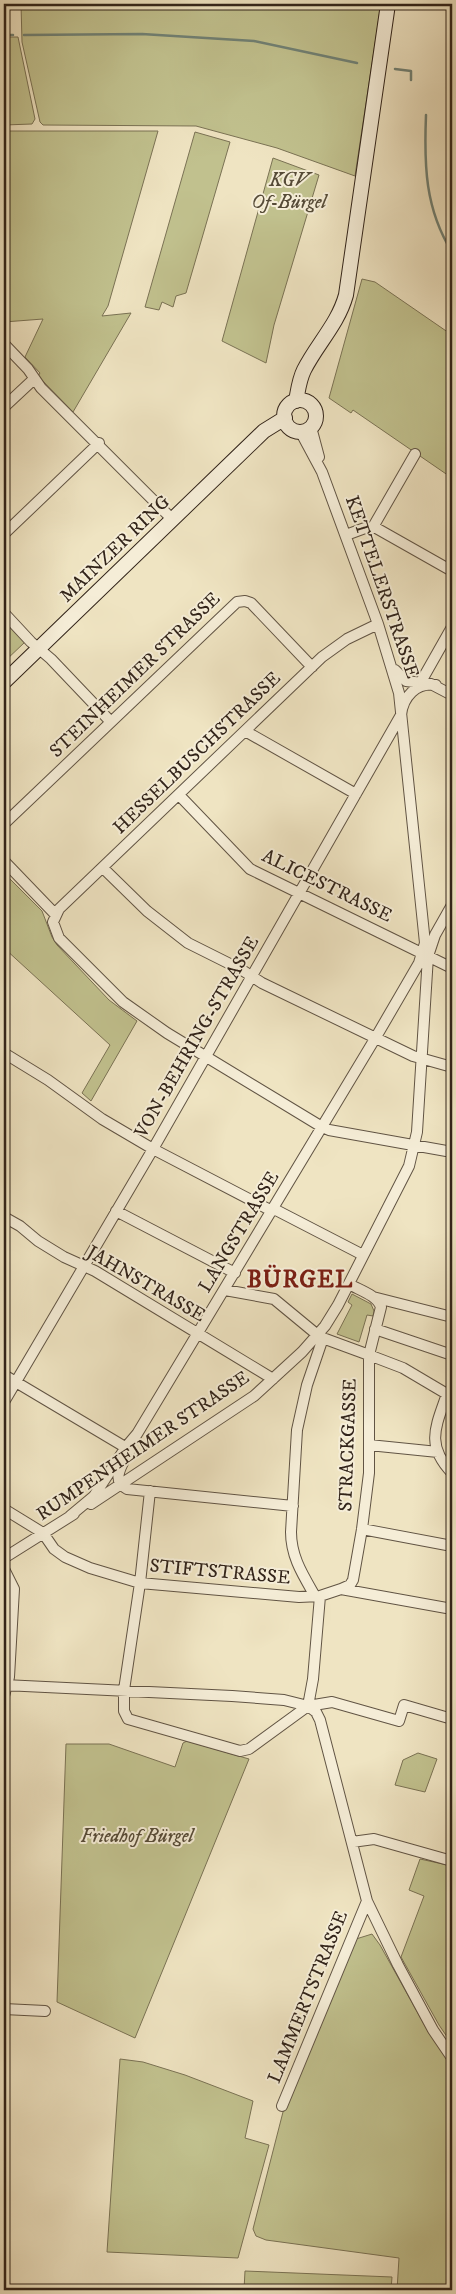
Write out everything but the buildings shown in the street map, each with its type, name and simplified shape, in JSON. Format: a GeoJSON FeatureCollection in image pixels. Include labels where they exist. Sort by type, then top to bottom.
{"type":"FeatureCollection","features":[{"type":"Feature","properties":{"kind":"street","name":"KETTELERSTRASSE"},"geometry":{"type":"LineString","coordinates":[[388,4],[346,295],[342,309],[333,326],[310,359],[302,401],[316,414],[297,426],[322,472],[391,660],[398,688],[426,955]]}},
{"type":"Feature","properties":{"kind":"street"},"geometry":{"type":"LineString","coordinates":[[4,344],[28,369],[34,379],[173,520]]}},
{"type":"Feature","properties":{"kind":"street"},"geometry":{"type":"LineString","coordinates":[[4,407],[34,379]]}},
{"type":"Feature","properties":{"kind":"street"},"geometry":{"type":"LineString","coordinates":[[297,426],[288,406],[302,401]]}},
{"type":"Feature","properties":{"kind":"street","name":"MAINZER RING"},"geometry":{"type":"LineString","coordinates":[[4,682],[264,432],[297,426]]}},
{"type":"Feature","properties":{"kind":"street"},"geometry":{"type":"LineString","coordinates":[[4,534],[99,443]]}},
{"type":"Feature","properties":{"kind":"street"},"geometry":{"type":"LineString","coordinates":[[372,527],[415,454]]}},
{"type":"Feature","properties":{"kind":"street"},"geometry":{"type":"LineString","coordinates":[[346,535],[372,527],[383,531],[452,571]]}},
{"type":"Feature","properties":{"kind":"street","name":"STEINHEIMER STRASSE"},"geometry":{"type":"LineString","coordinates":[[4,824],[234,603],[240,601],[251,603],[312,667]]}},
{"type":"Feature","properties":{"kind":"street"},"geometry":{"type":"LineString","coordinates":[[4,613],[38,648],[51,658],[111,722]]}},
{"type":"Feature","properties":{"kind":"street","name":"HESSELBUSCHSTRASSE"},"geometry":{"type":"LineString","coordinates":[[54,918],[103,868],[312,667],[347,639],[378,624]]}},
{"type":"Feature","properties":{"kind":"street","name":"VON-BEHRING-STRASSE"},"geometry":{"type":"LineString","coordinates":[[4,1402],[206,1057],[401,715],[406,698],[419,685],[452,627]]}},
{"type":"Feature","properties":{"kind":"street"},"geometry":{"type":"LineString","coordinates":[[391,660],[398,674],[403,679],[419,685],[436,685],[452,695]]}},
{"type":"Feature","properties":{"kind":"street"},"geometry":{"type":"LineString","coordinates":[[245,731],[356,794]]}},
{"type":"Feature","properties":{"kind":"street","name":"ALICESTRASSE"},"geometry":{"type":"LineString","coordinates":[[179,795],[247,866],[452,968]]}},
{"type":"Feature","properties":{"kind":"street"},"geometry":{"type":"LineString","coordinates":[[4,861],[54,918],[58,938],[115,996],[206,1057],[329,1130],[452,1152]]}},
{"type":"Feature","properties":{"kind":"street"},"geometry":{"type":"LineString","coordinates":[[103,868],[147,911],[194,947],[252,976],[262,983],[421,1058],[452,1067]]}},
{"type":"Feature","properties":{"kind":"street","name":"KETTELERSTRASSE"},"geometry":{"type":"LineString","coordinates":[[421,894],[428,918],[437,920],[449,912]]}},
{"type":"Feature","properties":{"kind":"street"},"geometry":{"type":"LineString","coordinates":[[150,1491],[140,1583],[124,1690],[124,1711],[128,1719],[240,1751],[249,1749],[308,1706],[313,1678],[318,1596],[299,1568],[291,1541],[297,1430],[320,1336],[349,1284],[409,1166],[415,1146],[426,955],[449,912]]}},
{"type":"Feature","properties":{"kind":"street","name":"LANGSTRASSE"},"geometry":{"type":"LineString","coordinates":[[70,1516],[94,1496],[128,1449],[273,1210],[409,980],[426,955]]}},
{"type":"Feature","properties":{"kind":"street"},"geometry":{"type":"LineString","coordinates":[[409,980],[417,975],[423,976],[426,981]]}},
{"type":"Feature","properties":{"kind":"street"},"geometry":{"type":"LineString","coordinates":[[4,1054],[48,1080],[97,1116],[153,1149],[363,1255]]}},
{"type":"Feature","properties":{"kind":"street"},"geometry":{"type":"LineString","coordinates":[[116,1211],[235,1273]]}},
{"type":"Feature","properties":{"kind":"street","name":"JAHNSTRASSE"},"geometry":{"type":"LineString","coordinates":[[4,1217],[25,1229],[38,1241],[84,1266],[273,1379]]}},
{"type":"Feature","properties":{"kind":"street"},"geometry":{"type":"LineString","coordinates":[[349,1284],[372,1296],[452,1318]]}},
{"type":"Feature","properties":{"kind":"street"},"geometry":{"type":"LineString","coordinates":[[225,1290],[274,1298],[320,1336],[403,1368],[450,1396],[434,1436],[438,1452],[452,1473]]}},
{"type":"Feature","properties":{"kind":"street","name":"STRACKGASSE"},"geometry":{"type":"LineString","coordinates":[[340,1589],[350,1585],[353,1580],[369,1473],[369,1355],[381,1307],[372,1296]]}},
{"type":"Feature","properties":{"kind":"street"},"geometry":{"type":"LineString","coordinates":[[376,1329],[452,1355]]}},
{"type":"Feature","properties":{"kind":"street","name":"RUMPENHEIMER STRASSE"},"geometry":{"type":"LineString","coordinates":[[4,1558],[121,1485],[238,1407],[273,1379],[320,1336]]}},
{"type":"Feature","properties":{"kind":"street"},"geometry":{"type":"LineString","coordinates":[[4,1375],[128,1449],[118,1474],[121,1485],[127,1489],[293,1506]]}},
{"type":"Feature","properties":{"kind":"street"},"geometry":{"type":"LineString","coordinates":[[369,1445],[438,1452]]}},
{"type":"Feature","properties":{"kind":"street","name":"STIFTSTRASSE"},"geometry":{"type":"LineString","coordinates":[[4,1509],[43,1533],[54,1549],[65,1557],[90,1568],[140,1583],[299,1597],[318,1596],[340,1589],[452,1608]]}},
{"type":"Feature","properties":{"kind":"street"},"geometry":{"type":"LineString","coordinates":[[362,1529],[452,1546]]}},
{"type":"Feature","properties":{"kind":"street"},"geometry":{"type":"LineString","coordinates":[[4,1568],[14,1588],[4,1696]]}},
{"type":"Feature","properties":{"kind":"street"},"geometry":{"type":"LineString","coordinates":[[6,1685],[274,1699],[308,1706],[332,1702],[399,1721],[404,1705],[452,1719]]}},
{"type":"Feature","properties":{"kind":"street"},"geometry":{"type":"LineString","coordinates":[[308,1706],[320,1717],[367,1901],[398,1965],[433,2030],[452,2058]]}},
{"type":"Feature","properties":{"kind":"street"},"geometry":{"type":"LineString","coordinates":[[352,1842],[374,1839],[452,1861]]}},
{"type":"Feature","properties":{"kind":"street","name":"LAMMERTSTRASSE"},"geometry":{"type":"LineString","coordinates":[[282,2106],[367,1901]]}},
{"type":"Feature","properties":{"kind":"street"},"geometry":{"type":"LineString","coordinates":[[4,2009],[45,2011]]}},
{"type":"Feature","properties":{"kind":"green space"},"geometry":{"type":"Polygon","coordinates":[[[21,4],[381,4],[355,176],[277,148],[196,126],[43,125],[40,122],[22,42],[21,4]]]}},
{"type":"Feature","properties":{"kind":"green space"},"geometry":{"type":"Polygon","coordinates":[[[4,37],[18,37],[35,119],[32,124],[4,125],[4,37]]]}},
{"type":"Feature","properties":{"kind":"green space"},"geometry":{"type":"Polygon","coordinates":[[[8,131],[158,131],[108,306],[102,316],[131,313],[73,412],[38,376],[40,373],[25,357],[43,319],[4,322],[4,147],[8,131]]]}},
{"type":"Feature","properties":{"kind":"green space"},"geometry":{"type":"Polygon","coordinates":[[[195,132],[230,142],[186,293],[176,296],[173,307],[162,302],[159,310],[145,307],[195,132]]]}},
{"type":"Feature","properties":{"kind":"green space","name":"KGV Of-Bürgel"},"geometry":{"type":"Polygon","coordinates":[[[273,158],[319,175],[274,325],[266,363],[222,341],[273,158]]]}},
{"type":"Feature","properties":{"kind":"green space"},"geometry":{"type":"Polygon","coordinates":[[[362,279],[375,282],[452,335],[452,478],[353,410],[351,413],[329,398],[362,279]]]}},
{"type":"Feature","properties":{"kind":"green space"},"geometry":{"type":"Polygon","coordinates":[[[4,619],[25,642],[4,662],[4,619]]]}},
{"type":"Feature","properties":{"kind":"green space"},"geometry":{"type":"Polygon","coordinates":[[[4,873],[42,911],[57,945],[109,1000],[137,1021],[91,1101],[82,1093],[110,1045],[4,948],[4,873]]]}},
{"type":"Feature","properties":{"kind":"green space"},"geometry":{"type":"Polygon","coordinates":[[[352,1294],[371,1304],[374,1311],[373,1316],[367,1315],[359,1342],[337,1334],[352,1305],[348,1302],[352,1294]]]}},
{"type":"Feature","properties":{"kind":"green space","name":"Friedhof Bürgel"},"geometry":{"type":"Polygon","coordinates":[[[187,1741],[249,1759],[135,2038],[57,2002],[66,1744],[109,1744],[175,1767],[183,1743],[187,1741]]]}},
{"type":"Feature","properties":{"kind":"green space"},"geometry":{"type":"Polygon","coordinates":[[[418,1753],[437,1759],[425,1792],[395,1785],[403,1760],[418,1753]]]}},
{"type":"Feature","properties":{"kind":"green space"},"geometry":{"type":"Polygon","coordinates":[[[420,1859],[452,1866],[452,2044],[439,2025],[401,1957],[424,1896],[409,1890],[420,1859]]]}},
{"type":"Feature","properties":{"kind":"green space"},"geometry":{"type":"Polygon","coordinates":[[[372,1934],[429,2033],[452,2065],[452,2290],[397,2290],[399,2258],[266,2240],[256,2236],[253,2229],[283,2112],[356,1939],[372,1934]]]}},
{"type":"Feature","properties":{"kind":"green space"},"geometry":{"type":"Polygon","coordinates":[[[120,2059],[143,2062],[185,2075],[253,2101],[245,2138],[269,2145],[238,2258],[107,2252],[120,2059]]]}},
{"type":"Feature","properties":{"kind":"green space"},"geometry":{"type":"Polygon","coordinates":[[[245,2271],[392,2277],[391,2290],[244,2290],[245,2271]]]}},
{"type":"Feature","properties":{"kind":"waterway"},"geometry":{"type":"LineString","coordinates":[[24,35],[142,34],[254,41],[357,63]]}},
{"type":"Feature","properties":{"kind":"waterway"},"geometry":{"type":"LineString","coordinates":[[4,35],[13,35]]}},
{"type":"Feature","properties":{"kind":"waterway"},"geometry":{"type":"LineString","coordinates":[[395,69],[411,71],[411,80]]}},
{"type":"Feature","properties":{"kind":"waterway"},"geometry":{"type":"LineString","coordinates":[[426,115],[426,169],[431,203],[443,236],[452,252]]}},
{"type":"Feature","properties":{"kind":"district","name":"BÜRGEL"},"geometry":{"type":"Point","coordinates":[300,1280]}}]}
